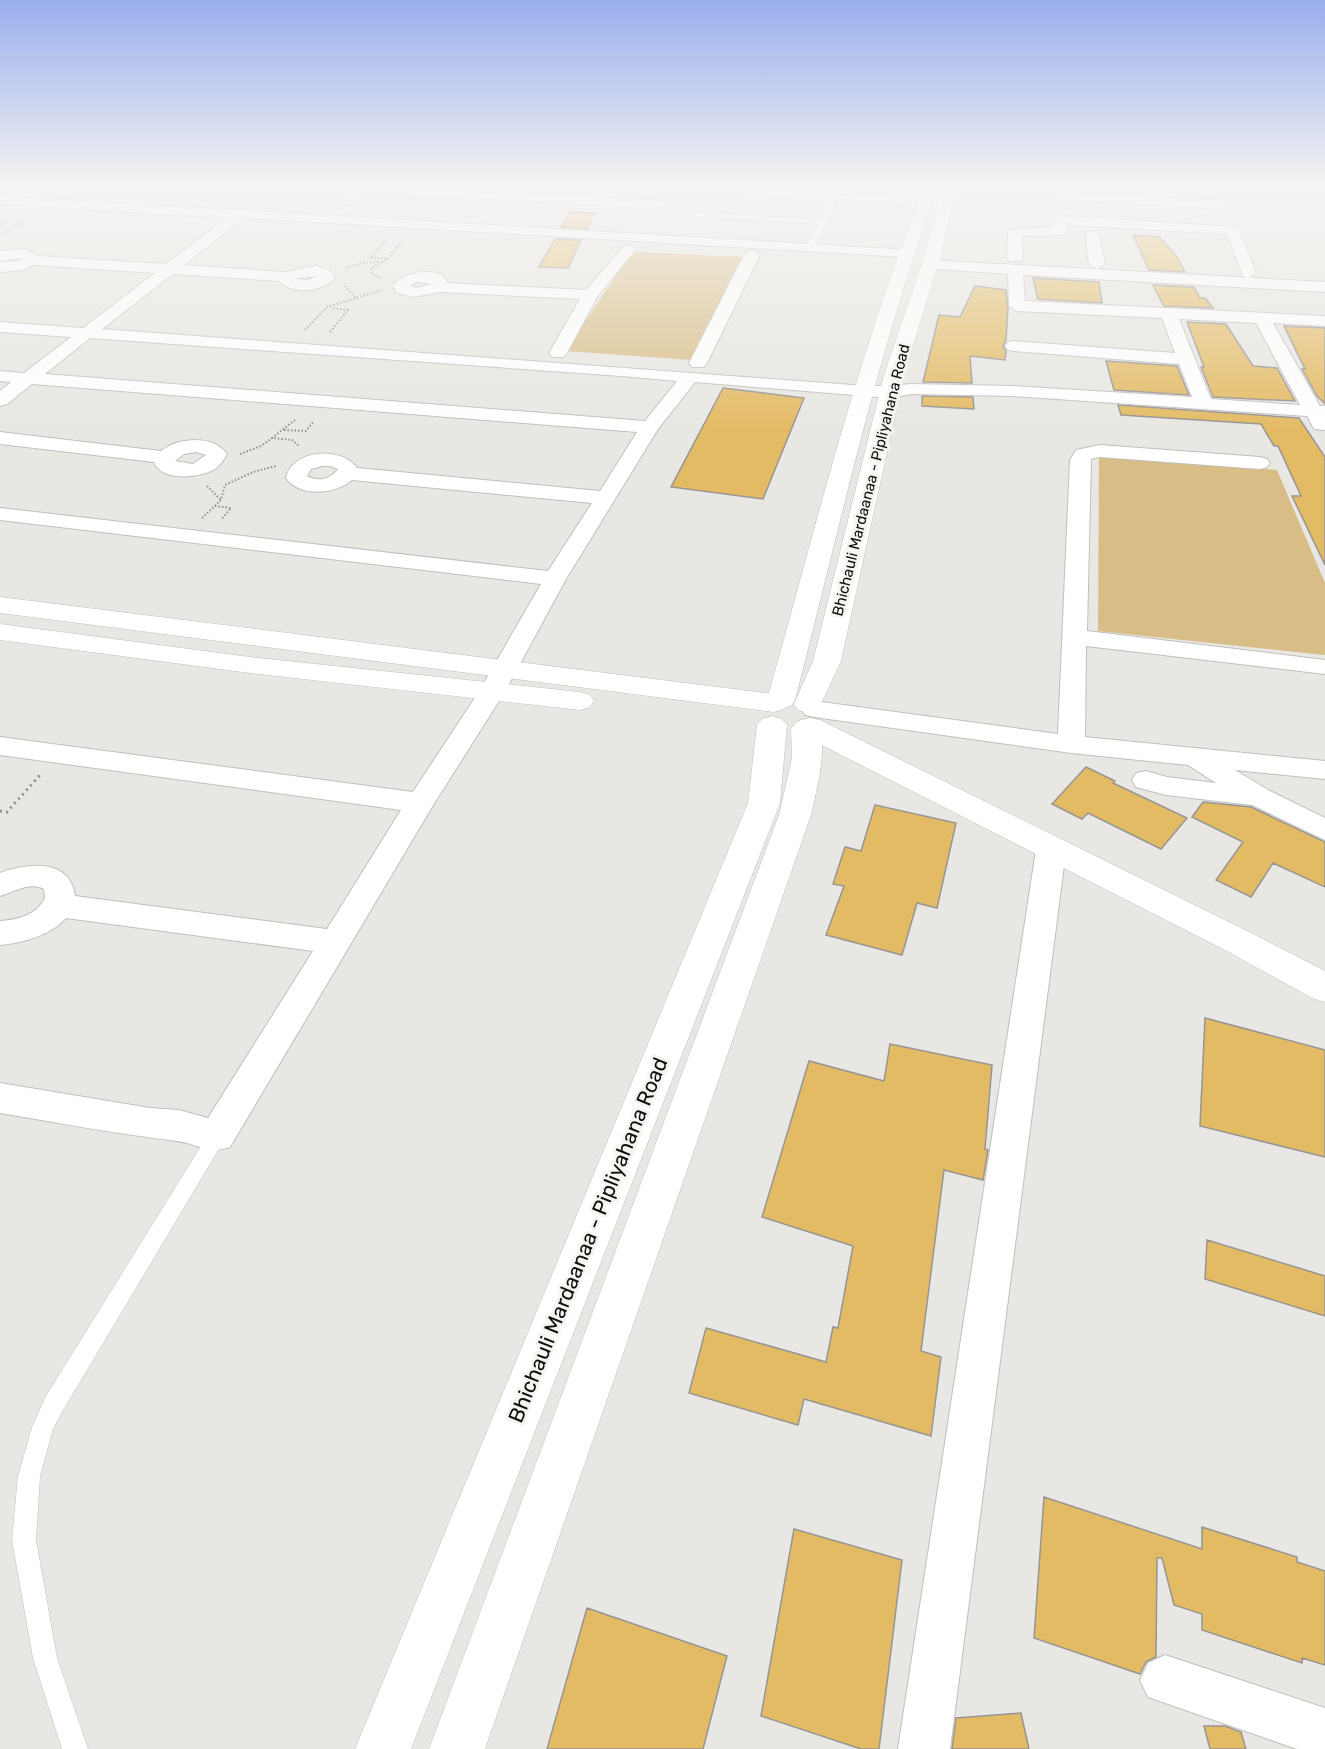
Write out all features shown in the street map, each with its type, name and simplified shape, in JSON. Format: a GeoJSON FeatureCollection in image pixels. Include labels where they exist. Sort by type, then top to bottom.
{"type":"FeatureCollection","features":[{"type":"Feature","properties":{"kind":"main road","name":"Bhichauli Mardaanaa - Pipliyahana Road"},"geometry":{"type":"LineString","coordinates":[[383,1749],[765,803],[792,714],[868,384],[902,267]]}},
{"type":"Feature","properties":{"kind":"main road","name":"Bhichauli Mardaanaa - Pipliyahana Road"},"geometry":{"type":"LineString","coordinates":[[792,714],[827,661],[929,267]]}},
{"type":"Feature","properties":{"kind":"main road"},"geometry":{"type":"LineString","coordinates":[[0,606],[498,681]]}},
{"type":"Feature","properties":{"kind":"main road"},"geometry":{"type":"LineString","coordinates":[[0,632],[498,681],[792,714],[1051,850],[1238,941],[1325,988]]}},
{"type":"Feature","properties":{"kind":"main road","name":"Bhichauli Mardaanaa - Pipliyahana Road"},"geometry":{"type":"LineString","coordinates":[[457,1749],[795,814],[807,758],[792,714]]}},
{"type":"Feature","properties":{"kind":"street"},"geometry":{"type":"LineString","coordinates":[[148,267],[288,277]]}},
{"type":"Feature","properties":{"kind":"street"},"geometry":{"type":"LineString","coordinates":[[558,353],[590,295],[614,267]]}},
{"type":"Feature","properties":{"kind":"street"},"geometry":{"type":"LineString","coordinates":[[0,1098],[150,1124],[179,1126],[217,1136],[420,803],[498,681],[555,579],[605,498],[650,426],[694,370],[746,267]]}},
{"type":"Feature","properties":{"kind":"street"},"geometry":{"type":"LineString","coordinates":[[1012,391],[1017,306],[1015,267]]}},
{"type":"Feature","properties":{"kind":"street"},"geometry":{"type":"LineString","coordinates":[[1050,267],[1325,287]]}},
{"type":"Feature","properties":{"kind":"street"},"geometry":{"type":"LineString","coordinates":[[1141,267],[1325,277]]}},
{"type":"Feature","properties":{"kind":"street"},"geometry":{"type":"LineString","coordinates":[[1246,267],[1248,273]]}},
{"type":"Feature","properties":{"kind":"street"},"geometry":{"type":"LineString","coordinates":[[0,400],[172,268]]}},
{"type":"Feature","properties":{"kind":"street"},"geometry":{"type":"LineString","coordinates":[[438,287],[590,295]]}},
{"type":"Feature","properties":{"kind":"street"},"geometry":{"type":"LineString","coordinates":[[1017,306],[1325,321]]}},
{"type":"Feature","properties":{"kind":"street"},"geometry":{"type":"LineString","coordinates":[[0,314],[558,353],[694,370]]}},
{"type":"Feature","properties":{"kind":"street"},"geometry":{"type":"LineString","coordinates":[[1169,314],[1203,403]]}},
{"type":"Feature","properties":{"kind":"street"},"geometry":{"type":"LineString","coordinates":[[1261,317],[1320,411],[1325,432]]}},
{"type":"Feature","properties":{"kind":"street"},"geometry":{"type":"LineString","coordinates":[[0,327],[694,370],[898,387],[1012,391],[1320,411]]}},
{"type":"Feature","properties":{"kind":"street"},"geometry":{"type":"LineString","coordinates":[[1014,346],[1186,359]]}},
{"type":"Feature","properties":{"kind":"street"},"geometry":{"type":"LineString","coordinates":[[0,376],[650,426]]}},
{"type":"Feature","properties":{"kind":"street"},"geometry":{"type":"LineString","coordinates":[[0,438],[166,457]]}},
{"type":"Feature","properties":{"kind":"street"},"geometry":{"type":"LineString","coordinates":[[1071,744],[1080,460],[1083,454],[1100,451],[1260,463]]}},
{"type":"Feature","properties":{"kind":"street"},"geometry":{"type":"LineString","coordinates":[[347,473],[605,498]]}},
{"type":"Feature","properties":{"kind":"street"},"geometry":{"type":"LineString","coordinates":[[0,514],[555,579]]}},
{"type":"Feature","properties":{"kind":"street"},"geometry":{"type":"LineString","coordinates":[[1075,637],[1325,667]]}},
{"type":"Feature","properties":{"kind":"street"},"geometry":{"type":"LineString","coordinates":[[792,714],[1325,770]]}},
{"type":"Feature","properties":{"kind":"street"},"geometry":{"type":"LineString","coordinates":[[0,746],[420,803]]}},
{"type":"Feature","properties":{"kind":"street"},"geometry":{"type":"LineString","coordinates":[[1196,758],[1260,798],[1325,830]]}},
{"type":"Feature","properties":{"kind":"street"},"geometry":{"type":"LineString","coordinates":[[1146,780],[1166,786],[1260,798]]}},
{"type":"Feature","properties":{"kind":"street"},"geometry":{"type":"LineString","coordinates":[[924,1749],[1051,850]]}},
{"type":"Feature","properties":{"kind":"street"},"geometry":{"type":"LineString","coordinates":[[0,885],[18,877],[43,876],[52,880],[59,887],[60,896],[57,905],[40,923],[26,929],[0,933]]}},
{"type":"Feature","properties":{"kind":"street"},"geometry":{"type":"LineString","coordinates":[[57,905],[336,942]]}},
{"type":"Feature","properties":{"kind":"street"},"geometry":{"type":"LineString","coordinates":[[1165,1680],[1325,1733]]}},
{"type":"Feature","properties":{"kind":"lane"},"geometry":{"type":"LineString","coordinates":[[75,1749],[45,1658],[24,1540],[29,1476],[43,1427],[54,1404],[217,1136]]}},
{"type":"Feature","properties":{"kind":"path"},"geometry":{"type":"LineString","coordinates":[[344,272],[344,269],[352,267]]}},
{"type":"Feature","properties":{"kind":"path"},"geometry":{"type":"LineString","coordinates":[[374,267],[371,268],[372,274],[388,282]]}},
{"type":"Feature","properties":{"kind":"path"},"geometry":{"type":"LineString","coordinates":[[344,279],[344,285],[357,298]]}},
{"type":"Feature","properties":{"kind":"path"},"geometry":{"type":"LineString","coordinates":[[301,335],[327,307],[384,289]]}},
{"type":"Feature","properties":{"kind":"path"},"geometry":{"type":"LineString","coordinates":[[326,337],[348,309],[327,307]]}},
{"type":"Feature","properties":{"kind":"path"},"geometry":{"type":"LineString","coordinates":[[297,453],[301,447],[292,440],[272,438],[291,425],[311,400]]}},
{"type":"Feature","properties":{"kind":"path"},"geometry":{"type":"LineString","coordinates":[[189,536],[207,512],[221,500],[225,485],[253,472],[279,465]]}},
{"type":"Feature","properties":{"kind":"path"},"geometry":{"type":"LineString","coordinates":[[0,811],[7,812],[59,754]]}},
{"type":"Feature","properties":{"kind":"shaded area"},"geometry":{"type":"Polygon","coordinates":[[[622,267],[739,267],[691,360],[565,351],[622,267]]]}},
{"type":"Feature","properties":{"kind":"shaded area"},"geometry":{"type":"Polygon","coordinates":[[[1099,453],[1277,470],[1325,583],[1325,655],[1098,631],[1099,453]]]}},
{"type":"Feature","properties":{"kind":"building"},"geometry":{"type":"Polygon","coordinates":[[[539,267],[569,267],[568,268],[539,267]]]}},
{"type":"Feature","properties":{"kind":"building"},"geometry":{"type":"Polygon","coordinates":[[[1147,267],[1182,267],[1185,272],[1149,270],[1147,267]]]}},
{"type":"Feature","properties":{"kind":"building"},"geometry":{"type":"Polygon","coordinates":[[[1033,278],[1099,282],[1102,303],[1038,299],[1033,278]]]}},
{"type":"Feature","properties":{"kind":"building"},"geometry":{"type":"Polygon","coordinates":[[[1153,285],[1194,287],[1200,298],[1205,298],[1213,308],[1164,306],[1153,285]]]}},
{"type":"Feature","properties":{"kind":"building"},"geometry":{"type":"Polygon","coordinates":[[[975,286],[1006,290],[1008,308],[1006,340],[1003,346],[1006,351],[1005,360],[970,356],[972,383],[923,382],[939,315],[960,317],[975,286]]]}},
{"type":"Feature","properties":{"kind":"building"},"geometry":{"type":"Polygon","coordinates":[[[1187,322],[1226,324],[1253,366],[1277,368],[1295,401],[1213,397],[1187,322]]]}},
{"type":"Feature","properties":{"kind":"building"},"geometry":{"type":"Polygon","coordinates":[[[1284,326],[1325,328],[1325,404],[1317,396],[1302,369],[1305,369],[1284,326]]]}},
{"type":"Feature","properties":{"kind":"building"},"geometry":{"type":"Polygon","coordinates":[[[1106,361],[1177,366],[1189,395],[1114,390],[1106,361]]]}},
{"type":"Feature","properties":{"kind":"building"},"geometry":{"type":"Polygon","coordinates":[[[723,388],[804,398],[763,499],[671,487],[723,388]]]}},
{"type":"Feature","properties":{"kind":"building"},"geometry":{"type":"Polygon","coordinates":[[[922,396],[973,397],[974,409],[922,406],[922,396]]]}},
{"type":"Feature","properties":{"kind":"building"},"geometry":{"type":"Polygon","coordinates":[[[1118,405],[1299,418],[1325,457],[1325,565],[1292,496],[1301,496],[1278,446],[1274,446],[1261,424],[1121,415],[1118,405]]]}},
{"type":"Feature","properties":{"kind":"building"},"geometry":{"type":"Polygon","coordinates":[[[1086,767],[1115,781],[1113,783],[1187,818],[1161,849],[1088,813],[1082,819],[1052,804],[1086,767]]]}},
{"type":"Feature","properties":{"kind":"building"},"geometry":{"type":"Polygon","coordinates":[[[1203,802],[1251,807],[1325,842],[1325,887],[1273,863],[1251,897],[1216,880],[1243,842],[1192,817],[1203,802]]]}},
{"type":"Feature","properties":{"kind":"building"},"geometry":{"type":"Polygon","coordinates":[[[875,805],[956,823],[937,908],[917,903],[902,955],[826,935],[844,886],[833,884],[845,847],[861,851],[875,805]]]}},
{"type":"Feature","properties":{"kind":"building"},"geometry":{"type":"Polygon","coordinates":[[[1205,1018],[1325,1050],[1325,1157],[1200,1126],[1205,1018]]]}},
{"type":"Feature","properties":{"kind":"building"},"geometry":{"type":"Polygon","coordinates":[[[890,1044],[992,1065],[985,1149],[988,1150],[983,1180],[944,1170],[921,1351],[941,1357],[931,1436],[804,1399],[798,1425],[689,1393],[706,1328],[826,1362],[833,1327],[838,1328],[853,1246],[762,1217],[809,1061],[884,1081],[890,1044]]]}},
{"type":"Feature","properties":{"kind":"building"},"geometry":{"type":"Polygon","coordinates":[[[1207,1240],[1325,1276],[1325,1316],[1205,1279],[1207,1240]]]}},
{"type":"Feature","properties":{"kind":"building"},"geometry":{"type":"Polygon","coordinates":[[[1044,1497],[1202,1549],[1202,1527],[1297,1557],[1297,1562],[1325,1571],[1325,1665],[1302,1658],[1302,1663],[1202,1630],[1202,1614],[1174,1605],[1162,1558],[1157,1558],[1156,1657],[1146,1662],[1140,1674],[1034,1638],[1044,1497]]]}},
{"type":"Feature","properties":{"kind":"building"},"geometry":{"type":"Polygon","coordinates":[[[794,1529],[902,1560],[879,1749],[861,1749],[761,1716],[794,1529]]]}},
{"type":"Feature","properties":{"kind":"building"},"geometry":{"type":"Polygon","coordinates":[[[587,1608],[727,1656],[703,1749],[547,1749],[587,1608]]]}},
{"type":"Feature","properties":{"kind":"building"},"geometry":{"type":"Polygon","coordinates":[[[1021,1713],[1029,1749],[952,1749],[956,1718],[1021,1713]]]}},
{"type":"Feature","properties":{"kind":"building"},"geometry":{"type":"Polygon","coordinates":[[[1204,1726],[1225,1726],[1241,1732],[1246,1749],[1210,1749],[1204,1726]]]}}]}
